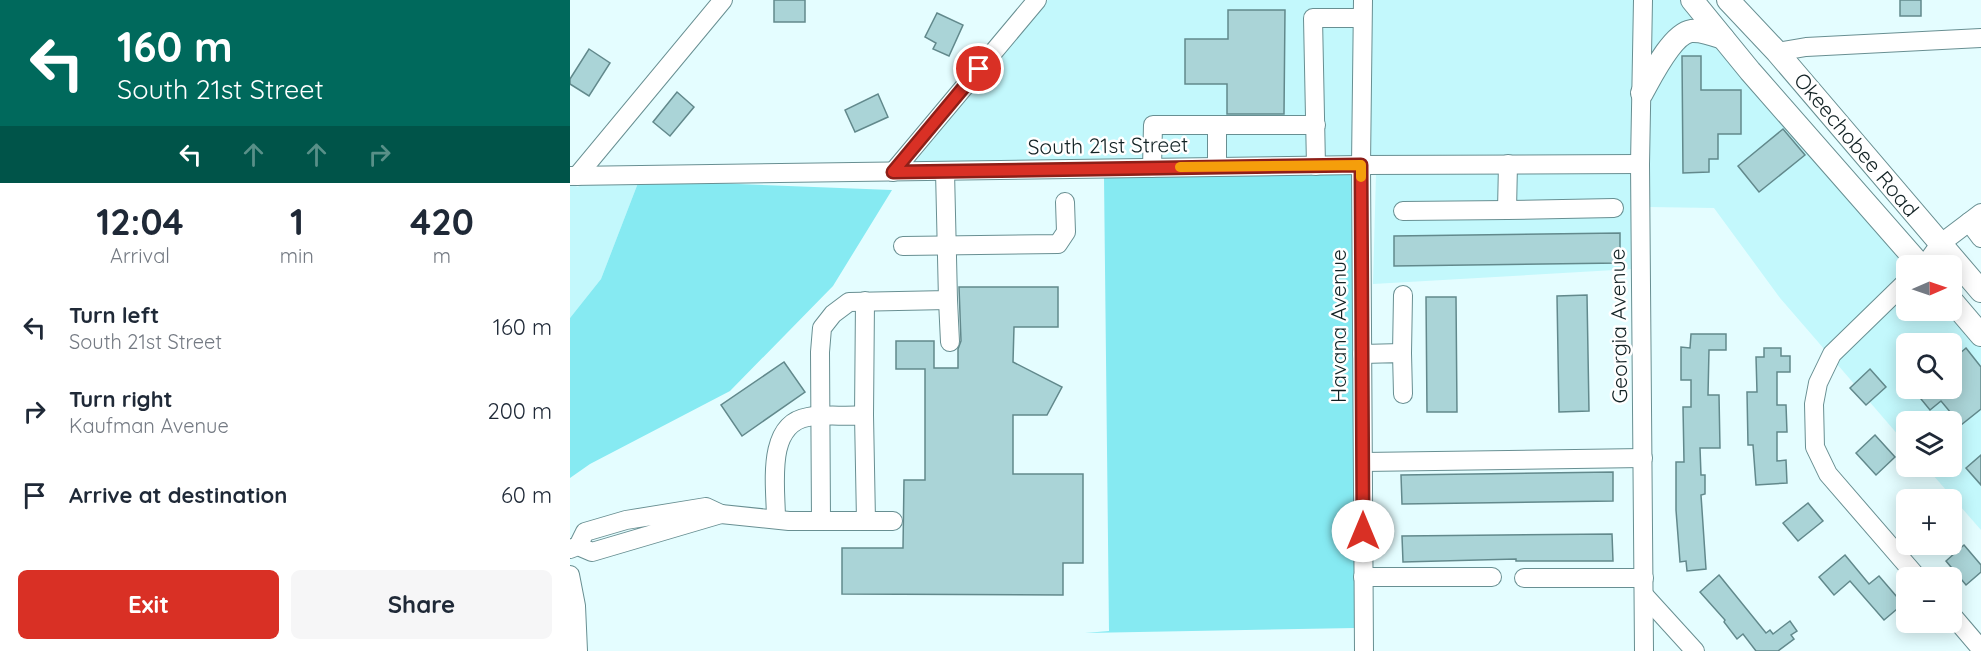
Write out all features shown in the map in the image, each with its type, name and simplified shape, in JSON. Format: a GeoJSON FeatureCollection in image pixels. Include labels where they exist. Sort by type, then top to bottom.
{"type":"FeatureCollection","features":[{"type":"Feature","properties":{"kind":"main road","name":"Okeechobee Road"},"geometry":{"type":"LineString","coordinates":[[1692,0],[1912,255]]}},
{"type":"Feature","properties":{"kind":"main road","name":"Okeechobee Road"},"geometry":{"type":"LineString","coordinates":[[1728,0],[1777,52],[1981,291]]}},
{"type":"Feature","properties":{"kind":"main road"},"geometry":{"type":"LineString","coordinates":[[1642,93],[1678,38],[1689,32],[1697,31],[1706,31],[1723,38]]}},
{"type":"Feature","properties":{"kind":"main road"},"geometry":{"type":"LineString","coordinates":[[1962,312],[1981,334]]}},
{"type":"Feature","properties":{"kind":"street"},"geometry":{"type":"LineString","coordinates":[[573,176],[723,0]]}},
{"type":"Feature","properties":{"kind":"street"},"geometry":{"type":"LineString","coordinates":[[893,172],[1037,0]]}},
{"type":"Feature","properties":{"kind":"street","name":"Georgia Avenue"},"geometry":{"type":"LineString","coordinates":[[1642,0],[1640,164],[1644,651]]}},
{"type":"Feature","properties":{"kind":"street"},"geometry":{"type":"LineString","coordinates":[[1317,165],[1313,18],[1363,9]]}},
{"type":"Feature","properties":{"kind":"street","name":"Havana Avenue"},"geometry":{"type":"LineString","coordinates":[[1363,9],[1361,165],[1364,651]]}},
{"type":"Feature","properties":{"kind":"street"},"geometry":{"type":"LineString","coordinates":[[1777,52],[1806,47],[1981,38]]}},
{"type":"Feature","properties":{"kind":"street"},"geometry":{"type":"LineString","coordinates":[[1152,168],[1153,125],[1316,125]]}},
{"type":"Feature","properties":{"kind":"street"},"geometry":{"type":"LineString","coordinates":[[1216,167],[1217,125]]}},
{"type":"Feature","properties":{"kind":"street"},"geometry":{"type":"LineString","coordinates":[[1508,164],[1508,210]]}},
{"type":"Feature","properties":{"kind":"street","name":"South 21st Street"},"geometry":{"type":"LineString","coordinates":[[573,176],[1317,165],[1640,164]]}},
{"type":"Feature","properties":{"kind":"street"},"geometry":{"type":"LineString","coordinates":[[945,171],[950,342]]}},
{"type":"Feature","properties":{"kind":"street"},"geometry":{"type":"LineString","coordinates":[[903,246],[1058,244],[1066,232],[1065,202]]}},
{"type":"Feature","properties":{"kind":"street"},"geometry":{"type":"LineString","coordinates":[[1403,211],[1614,208]]}},
{"type":"Feature","properties":{"kind":"street"},"geometry":{"type":"LineString","coordinates":[[1931,255],[1940,244],[1975,218],[1981,238]]}},
{"type":"Feature","properties":{"kind":"street"},"geometry":{"type":"LineString","coordinates":[[1896,292],[1832,354],[1818,383],[1814,404],[1815,447],[1828,474],[1908,567]]}},
{"type":"Feature","properties":{"kind":"street"},"geometry":{"type":"LineString","coordinates":[[1403,295],[1403,394]]}},
{"type":"Feature","properties":{"kind":"street"},"geometry":{"type":"LineString","coordinates":[[821,520],[822,328],[833,314],[849,302],[948,300]]}},
{"type":"Feature","properties":{"kind":"street"},"geometry":{"type":"LineString","coordinates":[[865,301],[866,520]]}},
{"type":"Feature","properties":{"kind":"street"},"geometry":{"type":"LineString","coordinates":[[1362,354],[1402,353]]}},
{"type":"Feature","properties":{"kind":"street"},"geometry":{"type":"LineString","coordinates":[[776,519],[776,453],[779,440],[785,430],[807,417],[864,415]]}},
{"type":"Feature","properties":{"kind":"street"},"geometry":{"type":"LineString","coordinates":[[1363,462],[1643,458]]}},
{"type":"Feature","properties":{"kind":"street"},"geometry":{"type":"LineString","coordinates":[[574,548],[592,552],[721,514],[776,519],[892,520]]}},
{"type":"Feature","properties":{"kind":"street"},"geometry":{"type":"LineString","coordinates":[[570,574],[576,606],[578,651]]}},
{"type":"Feature","properties":{"kind":"street"},"geometry":{"type":"LineString","coordinates":[[1363,578],[1492,577]]}},
{"type":"Feature","properties":{"kind":"street"},"geometry":{"type":"LineString","coordinates":[[1524,578],[1644,587],[1695,651]]}},
{"type":"Feature","properties":{"kind":"street"},"geometry":{"type":"LineString","coordinates":[[1962,627],[1981,649]]}},
{"type":"Feature","properties":{"kind":"shaded area"},"geometry":{"type":"Polygon","coordinates":[[[1048,0],[1354,0],[1352,157],[914,163],[1048,0]]]}},
{"type":"Feature","properties":{"kind":"shaded area"},"geometry":{"type":"Polygon","coordinates":[[[1372,0],[1634,0],[1631,156],[1370,157],[1372,0]]]}},
{"type":"Feature","properties":{"kind":"shaded area"},"geometry":{"type":"Polygon","coordinates":[[[1652,0],[1680,0],[1897,255],[1896,281],[1825,350],[1780,298],[1714,208],[1649,207],[1652,0]]]}},
{"type":"Feature","properties":{"kind":"shaded area"},"geometry":{"type":"Polygon","coordinates":[[[1631,172],[1632,269],[1373,284],[1376,173],[1631,172]]]}},
{"type":"Feature","properties":{"kind":"shaded area"},"geometry":{"type":"Polygon","coordinates":[[[1352,173],[1355,628],[1085,633],[1109,631],[1104,177],[1352,173]]]}},
{"type":"Feature","properties":{"kind":"shaded area"},"geometry":{"type":"Polygon","coordinates":[[[687,182],[892,190],[833,286],[730,391],[590,464],[570,478],[570,318],[601,279],[638,183],[687,182]]]}},
{"type":"Feature","properties":{"kind":"shaded area"},"geometry":{"type":"Polygon","coordinates":[[[638,183],[601,279],[570,318],[570,184],[578,187],[581,184],[638,183]]]}},
{"type":"Feature","properties":{"kind":"shaded area"},"geometry":{"type":"Polygon","coordinates":[[[1896,304],[1896,321],[1957,321],[1981,348],[1981,530],[1962,508],[1962,489],[1945,489],[1935,477],[1962,477],[1962,411],[1896,411],[1896,432],[1837,364],[1840,358],[1896,304]]]}},
{"type":"Feature","properties":{"kind":"building"},"geometry":{"type":"Polygon","coordinates":[[[774,0],[805,0],[805,22],[774,22],[774,0]]]}},
{"type":"Feature","properties":{"kind":"building"},"geometry":{"type":"Polygon","coordinates":[[[1900,0],[1921,0],[1921,16],[1900,16],[1900,0]]]}},
{"type":"Feature","properties":{"kind":"building"},"geometry":{"type":"Polygon","coordinates":[[[1228,10],[1285,10],[1284,114],[1227,114],[1227,84],[1185,84],[1185,39],[1228,39],[1228,10]]]}},
{"type":"Feature","properties":{"kind":"building"},"geometry":{"type":"Polygon","coordinates":[[[937,13],[963,25],[949,56],[933,49],[936,43],[925,37],[937,13]]]}},
{"type":"Feature","properties":{"kind":"building"},"geometry":{"type":"Polygon","coordinates":[[[589,49],[610,63],[589,96],[570,84],[570,79],[589,49]]]}},
{"type":"Feature","properties":{"kind":"building"},"geometry":{"type":"Polygon","coordinates":[[[1682,56],[1701,56],[1701,90],[1741,90],[1741,134],[1718,134],[1718,159],[1709,159],[1709,172],[1683,173],[1682,56]]]}},
{"type":"Feature","properties":{"kind":"building"},"geometry":{"type":"Polygon","coordinates":[[[677,92],[694,107],[670,136],[653,122],[677,92]]]}},
{"type":"Feature","properties":{"kind":"building"},"geometry":{"type":"Polygon","coordinates":[[[878,94],[888,117],[855,132],[845,110],[878,94]]]}},
{"type":"Feature","properties":{"kind":"building"},"geometry":{"type":"Polygon","coordinates":[[[1783,129],[1805,155],[1759,192],[1738,166],[1783,129]]]}},
{"type":"Feature","properties":{"kind":"building"},"geometry":{"type":"Polygon","coordinates":[[[1620,233],[1620,263],[1394,266],[1394,236],[1620,233]]]}},
{"type":"Feature","properties":{"kind":"building"},"geometry":{"type":"Polygon","coordinates":[[[959,287],[1058,287],[1058,327],[1014,327],[1013,362],[1062,387],[1047,415],[1013,415],[1013,474],[1083,474],[1083,563],[1063,563],[1063,595],[842,594],[842,548],[903,548],[904,480],[925,480],[925,369],[896,369],[896,341],[934,341],[934,368],[958,368],[958,349],[961,341],[959,287]]]}},
{"type":"Feature","properties":{"kind":"building"},"geometry":{"type":"Polygon","coordinates":[[[1587,295],[1589,411],[1559,412],[1557,296],[1587,295]]]}},
{"type":"Feature","properties":{"kind":"building"},"geometry":{"type":"Polygon","coordinates":[[[1426,297],[1456,297],[1457,412],[1427,412],[1426,297]]]}},
{"type":"Feature","properties":{"kind":"building"},"geometry":{"type":"Polygon","coordinates":[[[1691,334],[1726,334],[1726,350],[1709,350],[1708,395],[1719,395],[1720,448],[1700,448],[1701,475],[1705,475],[1705,494],[1701,495],[1706,569],[1687,571],[1686,561],[1680,562],[1676,510],[1676,462],[1684,462],[1683,407],[1691,407],[1691,380],[1681,380],[1681,347],[1690,348],[1691,334]]]}},
{"type":"Feature","properties":{"kind":"building"},"geometry":{"type":"Polygon","coordinates":[[[1764,348],[1781,348],[1781,356],[1790,356],[1790,372],[1777,372],[1777,405],[1786,405],[1787,432],[1777,432],[1777,461],[1786,460],[1787,483],[1756,485],[1753,445],[1748,445],[1747,392],[1757,392],[1756,357],[1764,357],[1764,348]]]}},
{"type":"Feature","properties":{"kind":"building"},"geometry":{"type":"Polygon","coordinates":[[[1966,348],[1981,367],[1981,409],[1962,424],[1962,411],[1949,411],[1941,401],[1930,410],[1921,399],[1962,399],[1962,351],[1966,348]]]}},
{"type":"Feature","properties":{"kind":"building"},"geometry":{"type":"Polygon","coordinates":[[[784,362],[805,392],[742,436],[721,405],[784,362]]]}},
{"type":"Feature","properties":{"kind":"building"},"geometry":{"type":"Polygon","coordinates":[[[1870,369],[1886,387],[1866,405],[1850,388],[1870,369]]]}},
{"type":"Feature","properties":{"kind":"building"},"geometry":{"type":"Polygon","coordinates":[[[1875,435],[1895,457],[1876,475],[1856,453],[1875,435]]]}},
{"type":"Feature","properties":{"kind":"building"},"geometry":{"type":"Polygon","coordinates":[[[1981,455],[1981,485],[1966,468],[1981,455]]]}},
{"type":"Feature","properties":{"kind":"building"},"geometry":{"type":"Polygon","coordinates":[[[1613,472],[1613,501],[1402,504],[1401,475],[1613,472]]]}},
{"type":"Feature","properties":{"kind":"building"},"geometry":{"type":"Polygon","coordinates":[[[1808,503],[1823,521],[1798,541],[1783,523],[1808,503]]]}},
{"type":"Feature","properties":{"kind":"building"},"geometry":{"type":"Polygon","coordinates":[[[1612,534],[1613,561],[1516,561],[1516,559],[1403,562],[1402,536],[1612,534]]]}},
{"type":"Feature","properties":{"kind":"building"},"geometry":{"type":"Polygon","coordinates":[[[1964,545],[1981,565],[1981,572],[1966,585],[1962,580],[1962,567],[1951,567],[1946,561],[1953,555],[1962,555],[1964,545]]]}},
{"type":"Feature","properties":{"kind":"building"},"geometry":{"type":"Polygon","coordinates":[[[1845,555],[1869,584],[1879,576],[1896,596],[1896,610],[1884,620],[1850,581],[1834,595],[1819,577],[1845,555]]]}},
{"type":"Feature","properties":{"kind":"building"},"geometry":{"type":"Polygon","coordinates":[[[1719,575],[1766,633],[1770,630],[1773,634],[1790,621],[1797,631],[1791,635],[1794,639],[1778,651],[1756,651],[1743,634],[1737,639],[1724,622],[1725,620],[1700,592],[1719,575]]]}},
{"type":"Feature","properties":{"kind":"slow traffic"},"geometry":{"type":"LineString","coordinates":[[1180,167],[1361,165],[1361,177]]}},
{"type":"Feature","properties":{"kind":"route"},"geometry":{"type":"LineString","coordinates":[[979,69],[893,172],[1361,165],[1363,531]]}}]}
